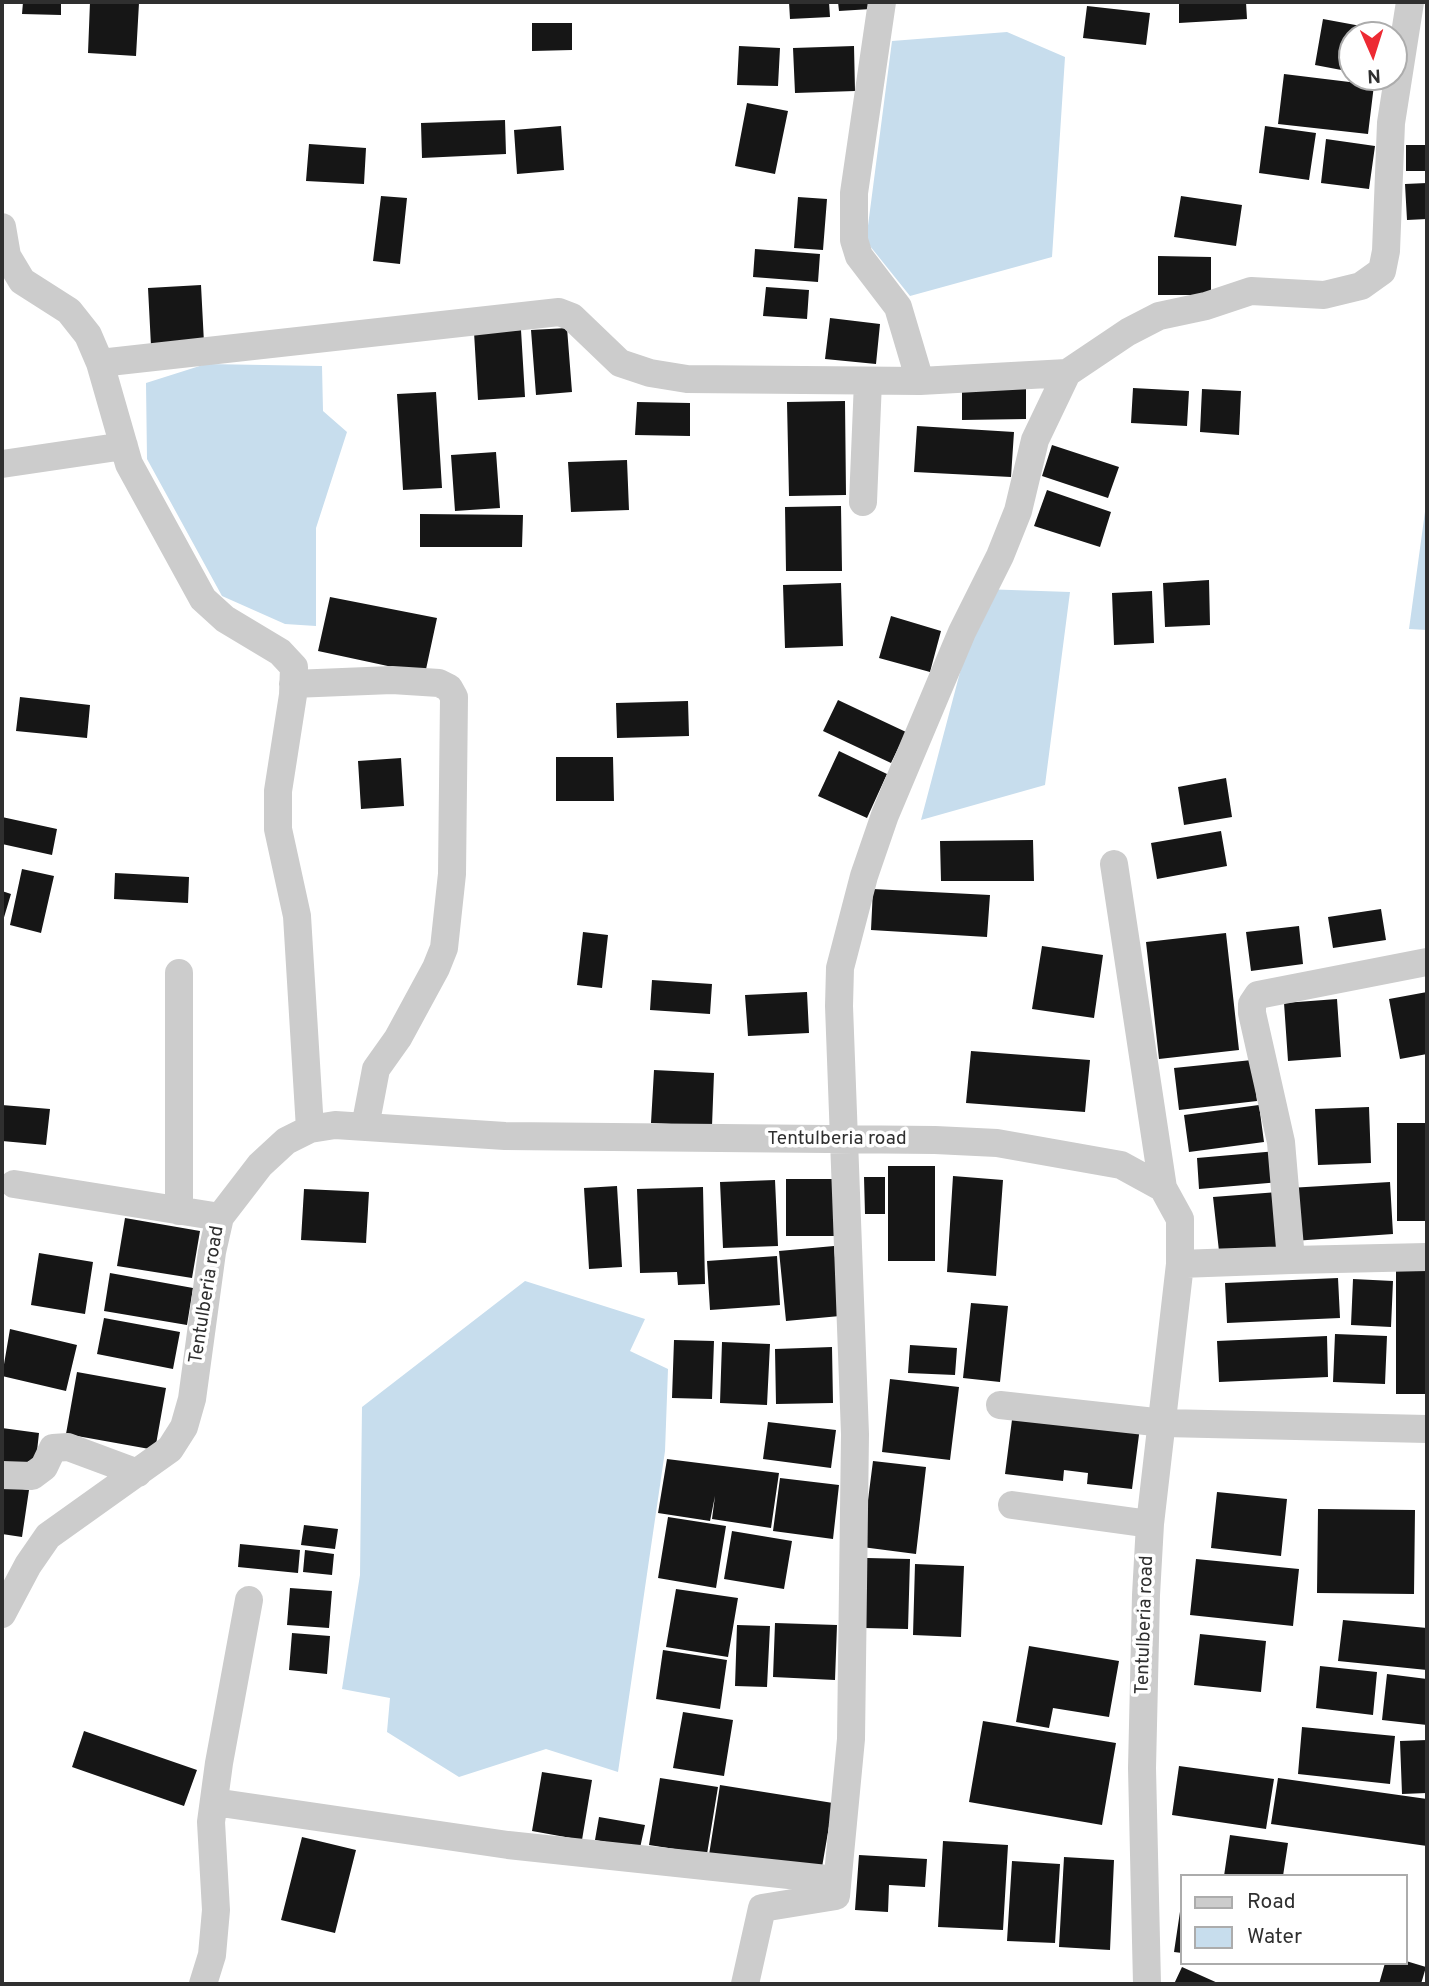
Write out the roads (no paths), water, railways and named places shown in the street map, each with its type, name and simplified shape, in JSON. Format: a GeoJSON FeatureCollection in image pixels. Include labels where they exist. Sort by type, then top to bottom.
{"type":"FeatureCollection","features":[{"type":"Feature","properties":{"kind":"street"},"geometry":{"type":"LineString","coordinates":[[882,2],[855,181],[854,240],[859,256],[898,307],[920,382]]}},
{"type":"Feature","properties":{"kind":"street"},"geometry":{"type":"LineString","coordinates":[[100,363],[559,312],[572,317],[620,363],[650,373],[728,381],[920,382],[1067,373],[1128,332],[1159,316],[1251,291],[1324,295],[1361,286],[1382,271],[1386,251],[1391,123],[1410,2]]}},
{"type":"Feature","properties":{"kind":"street"},"geometry":{"type":"LineString","coordinates":[[2,227],[7,256],[22,281],[69,311],[88,335],[100,363],[128,464],[203,599],[225,619],[281,652],[294,667],[278,791],[278,829],[297,916],[310,1129]]}},
{"type":"Feature","properties":{"kind":"street"},"geometry":{"type":"LineString","coordinates":[[745,1984],[762,1908],[836,1896],[851,1740],[855,1434],[839,1006],[841,968],[864,876],[885,815],[962,632],[1000,556],[1018,511],[1035,440],[1067,373]]}},
{"type":"Feature","properties":{"kind":"street"},"geometry":{"type":"LineString","coordinates":[[863,502],[868,381]]}},
{"type":"Feature","properties":{"kind":"street"},"geometry":{"type":"LineString","coordinates":[[2,464],[124,446]]}},
{"type":"Feature","properties":{"kind":"street"},"geometry":{"type":"LineString","coordinates":[[293,684],[392,680],[439,683],[449,688],[454,697],[452,874],[444,948],[398,1038],[376,1069],[365,1128]]}},
{"type":"Feature","properties":{"kind":"street"},"geometry":{"type":"LineString","coordinates":[[1114,864],[1163,1188]]}},
{"type":"Feature","properties":{"kind":"street"},"geometry":{"type":"LineString","coordinates":[[1291,1260],[1281,1142],[1252,1004],[1258,995],[1270,992],[1427,962]]}},
{"type":"Feature","properties":{"kind":"street"},"geometry":{"type":"LineString","coordinates":[[179,1211],[180,973]]}},
{"type":"Feature","properties":{"kind":"street","name":"Tentulberia road"},"geometry":{"type":"LineString","coordinates":[[2,1614],[28,1565],[48,1536],[170,1449],[184,1427],[192,1399],[212,1252],[220,1217],[260,1164],[286,1141],[310,1129],[335,1125],[505,1136],[997,1143],[1059,1152],[1121,1166],[1163,1188],[1180,1219],[1180,1264],[1169,1338],[1164,1423],[1150,1524],[1142,1769],[1147,1984]]}},
{"type":"Feature","properties":{"kind":"street"},"geometry":{"type":"LineString","coordinates":[[13,1184],[220,1217]]}},
{"type":"Feature","properties":{"kind":"street"},"geometry":{"type":"LineString","coordinates":[[1180,1264],[1427,1257]]}},
{"type":"Feature","properties":{"kind":"street"},"geometry":{"type":"LineString","coordinates":[[1000,1405],[1164,1423],[1427,1429]]}},
{"type":"Feature","properties":{"kind":"street"},"geometry":{"type":"LineString","coordinates":[[2,1475],[32,1476],[44,1467],[53,1448],[68,1447],[138,1473]]}},
{"type":"Feature","properties":{"kind":"street"},"geometry":{"type":"LineString","coordinates":[[1012,1505],[1150,1524]]}},
{"type":"Feature","properties":{"kind":"street"},"geometry":{"type":"LineString","coordinates":[[203,1984],[212,1955],[216,1910],[211,1822],[249,1600]]}},
{"type":"Feature","properties":{"kind":"street"},"geometry":{"type":"LineString","coordinates":[[214,1802],[508,1845],[836,1880]]}},
{"type":"Feature","properties":{"kind":"water"},"geometry":{"type":"Polygon","coordinates":[[[1007,32],[1065,57],[1052,257],[910,296],[866,241],[892,41],[1007,32]]]}},
{"type":"Feature","properties":{"kind":"water"},"geometry":{"type":"Polygon","coordinates":[[[206,364],[322,366],[323,411],[347,432],[316,528],[316,626],[285,624],[222,596],[147,459],[146,383],[206,364]]]}},
{"type":"Feature","properties":{"kind":"water"},"geometry":{"type":"Polygon","coordinates":[[[1427,497],[1427,630],[1409,629],[1427,497]]]}},
{"type":"Feature","properties":{"kind":"water"},"geometry":{"type":"Polygon","coordinates":[[[982,589],[1070,592],[1045,785],[921,820],[982,589]]]}},
{"type":"Feature","properties":{"kind":"water"},"geometry":{"type":"Polygon","coordinates":[[[525,1281],[645,1319],[630,1351],[668,1369],[665,1451],[618,1772],[546,1749],[459,1777],[387,1732],[390,1698],[342,1689],[360,1575],[362,1407],[525,1281]]]}}]}
